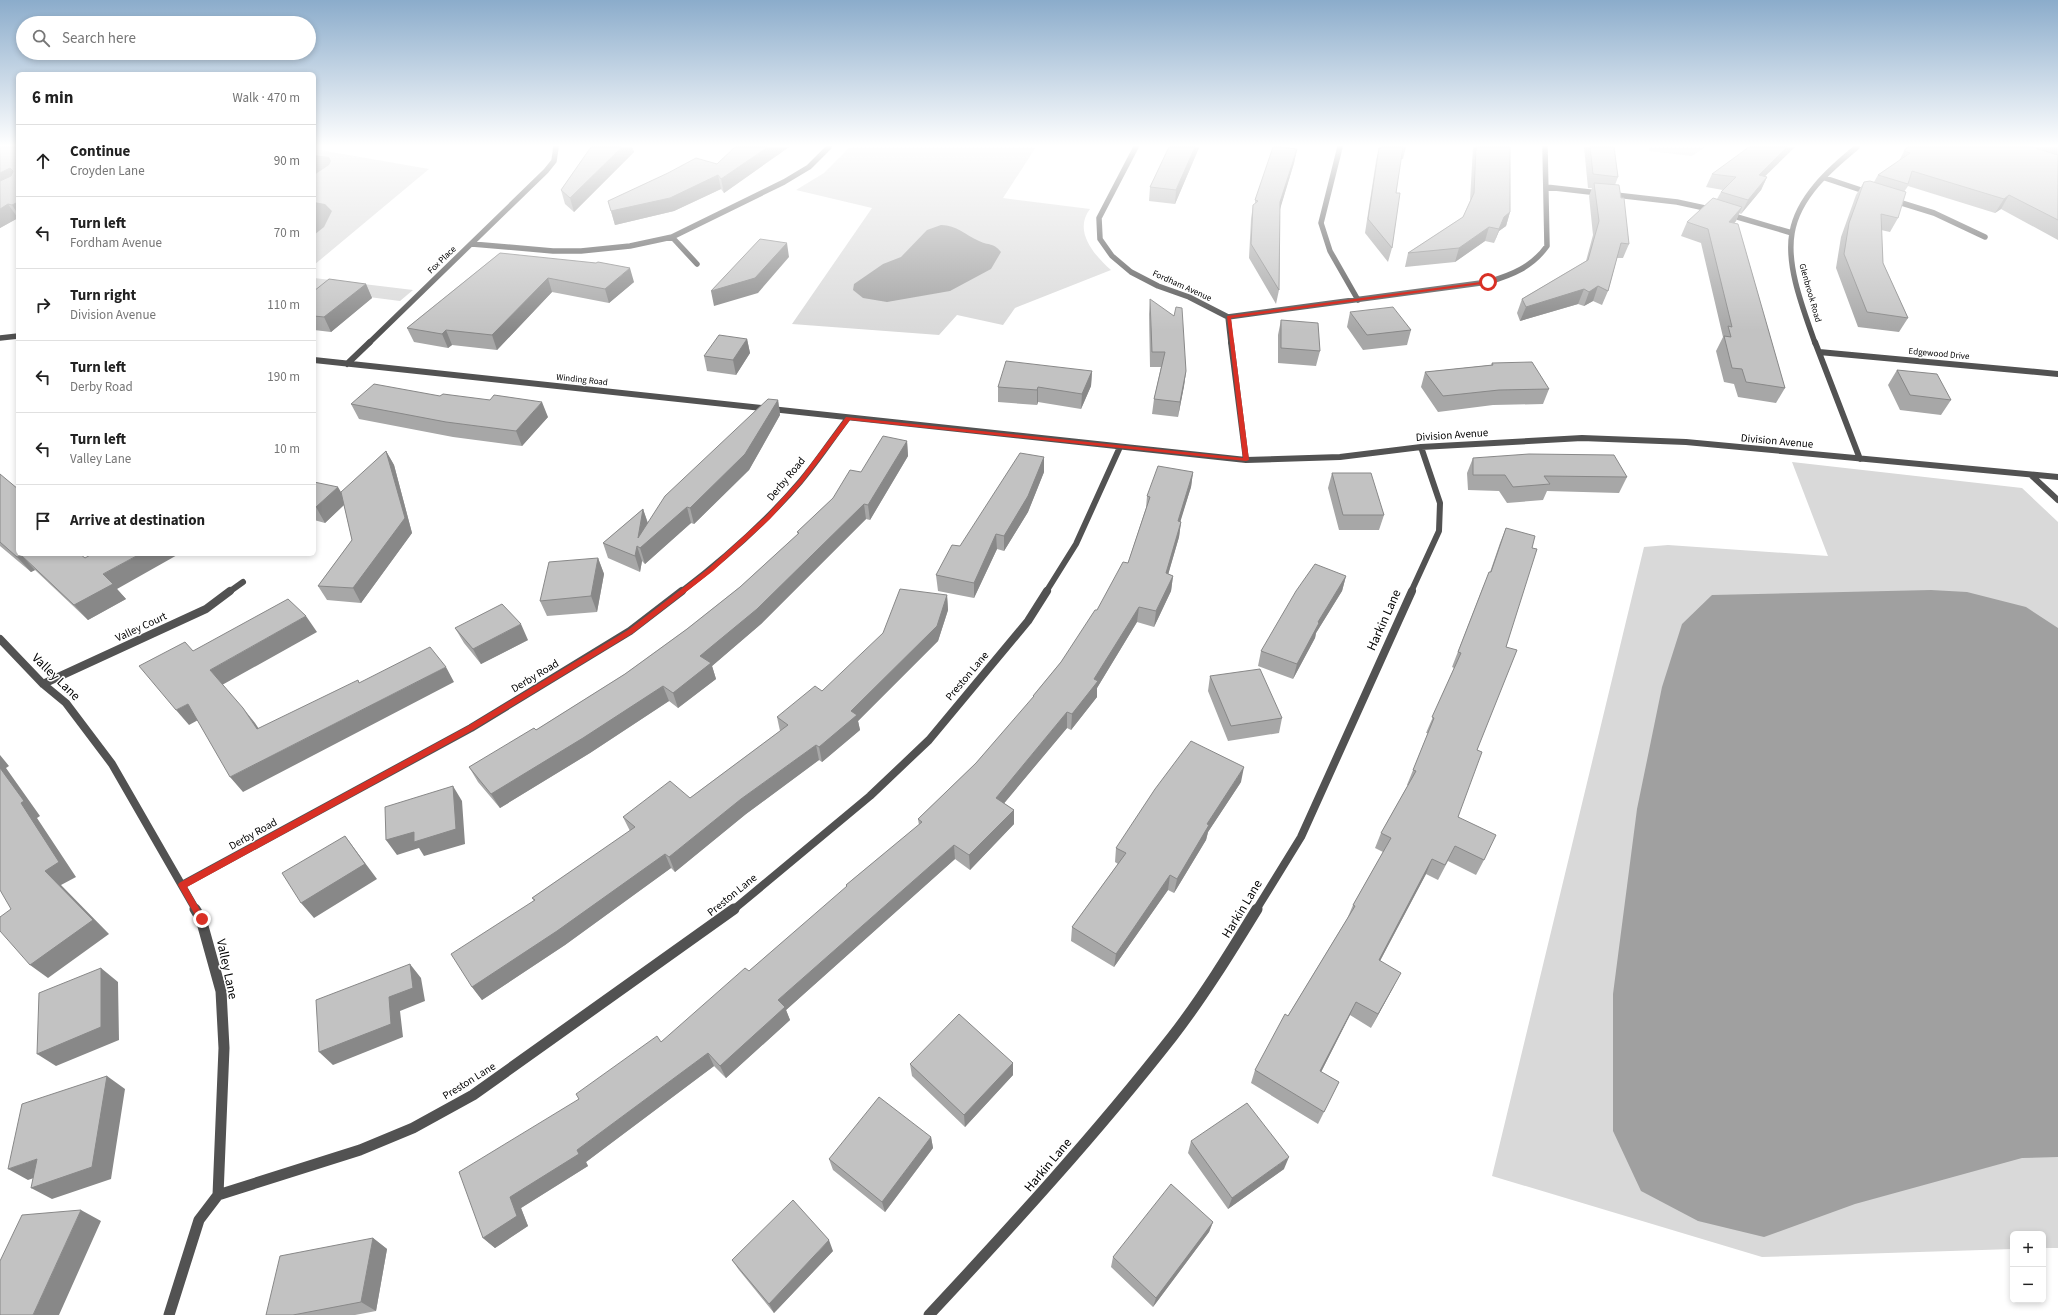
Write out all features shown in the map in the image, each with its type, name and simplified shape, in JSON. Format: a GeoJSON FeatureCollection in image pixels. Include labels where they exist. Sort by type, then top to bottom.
{"type":"FeatureCollection","features":[{"type":"Feature","properties":{"kind":"street","name":"Fox Place"},"geometry":{"type":"LineString","coordinates":[[347,364],[508,208]]}},
{"type":"Feature","properties":{"kind":"street"},"geometry":{"type":"LineString","coordinates":[[472,244],[553,251],[581,251],[630,246],[672,238],[731,208]]}},
{"type":"Feature","properties":{"kind":"street","name":"Fordham Avenue"},"geometry":{"type":"LineString","coordinates":[[1104,208],[1099,218],[1100,239],[1112,256],[1131,272],[1158,286],[1189,297],[1228,317]]}},
{"type":"Feature","properties":{"kind":"street"},"geometry":{"type":"LineString","coordinates":[[1325,208],[1322,223],[1330,251],[1358,300]]}},
{"type":"Feature","properties":{"kind":"street"},"geometry":{"type":"LineString","coordinates":[[1246,460],[1228,317],[1488,282],[1504,278],[1527,267],[1540,257],[1547,246],[1546,208]]}},
{"type":"Feature","properties":{"kind":"street"},"geometry":{"type":"LineString","coordinates":[[1709,208],[1792,233]]}},
{"type":"Feature","properties":{"kind":"street","name":"Glenbrook Road"},"geometry":{"type":"LineString","coordinates":[[1802,208],[1792,233],[1790,251],[1795,275],[1819,352],[1860,459]]}},
{"type":"Feature","properties":{"kind":"street"},"geometry":{"type":"LineString","coordinates":[[1919,208],[1934,213],[1985,237]]}},
{"type":"Feature","properties":{"kind":"street"},"geometry":{"type":"LineString","coordinates":[[672,238],[697,264]]}},
{"type":"Feature","properties":{"kind":"street"},"geometry":{"type":"LineString","coordinates":[[0,338],[16,336]]}},
{"type":"Feature","properties":{"kind":"street","name":"Edgewood Drive"},"geometry":{"type":"LineString","coordinates":[[1819,352],[2058,374]]}},
{"type":"Feature","properties":{"kind":"street","name":"Winding Road"},"geometry":{"type":"LineString","coordinates":[[316,360],[848,418]]}},
{"type":"Feature","properties":{"kind":"street","name":"Division Avenue"},"geometry":{"type":"LineString","coordinates":[[848,418],[1246,460],[1340,457],[1421,447],[1582,438],[1686,442],[2058,477]]}},
{"type":"Feature","properties":{"kind":"street","name":"Derby Road"},"geometry":{"type":"LineString","coordinates":[[182,885],[471,728],[630,631],[711,569],[768,517],[801,481],[848,418]]}},
{"type":"Feature","properties":{"kind":"street","name":"Preston Lane"},"geometry":{"type":"LineString","coordinates":[[218,1195],[360,1150],[420,1124],[473,1095],[727,915],[870,796],[929,740],[1028,620],[1076,544],[1120,446]]}},
{"type":"Feature","properties":{"kind":"street","name":"Harkin Lane"},"geometry":{"type":"LineString","coordinates":[[929,1315],[1044,1191],[1172,1037],[1223,965],[1301,837],[1439,531],[1440,503],[1421,447]]}},
{"type":"Feature","properties":{"kind":"street"},"geometry":{"type":"LineString","coordinates":[[2031,475],[2058,500]]}},
{"type":"Feature","properties":{"kind":"street","name":"Valley Court"},"geometry":{"type":"LineString","coordinates":[[43,684],[206,609],[243,582]]}},
{"type":"Feature","properties":{"kind":"street","name":"Valley Lane"},"geometry":{"type":"LineString","coordinates":[[0,638],[43,684],[66,703],[112,764],[202,919],[221,991],[224,1048],[218,1195]]}},
{"type":"Feature","properties":{"kind":"street"},"geometry":{"type":"LineString","coordinates":[[169,1315],[199,1220],[218,1195]]}},
{"type":"Feature","properties":{"kind":"shaded area"},"geometry":{"type":"Polygon","coordinates":[[[316,208],[382,208],[316,263],[316,208]]]}},
{"type":"Feature","properties":{"kind":"shaded area"},"geometry":{"type":"Polygon","coordinates":[[[316,208],[329,208],[332,211],[324,227],[316,233],[316,208]]]}},
{"type":"Feature","properties":{"kind":"shaded area"},"geometry":{"type":"Polygon","coordinates":[[[872,208],[1090,209],[1085,217],[1085,234],[1092,250],[1111,270],[1015,308],[1003,325],[957,315],[939,335],[792,324],[872,208]]]}},
{"type":"Feature","properties":{"kind":"shaded area"},"geometry":{"type":"Polygon","coordinates":[[[941,225],[956,228],[974,239],[993,245],[998,249],[1001,252],[991,269],[950,291],[887,302],[863,298],[853,290],[854,284],[883,264],[901,257],[927,230],[941,225]]]}},
{"type":"Feature","properties":{"kind":"shaded area"},"geometry":{"type":"Polygon","coordinates":[[[316,278],[413,290],[400,301],[316,290],[316,278]]]}},
{"type":"Feature","properties":{"kind":"shaded area"},"geometry":{"type":"Polygon","coordinates":[[[1792,462],[2022,488],[2058,522],[2058,1248],[2046,1248],[2046,1231],[2010,1231],[2010,1249],[1762,1257],[1492,1176],[1644,547],[1668,545],[1828,556],[1792,462]]]}},
{"type":"Feature","properties":{"kind":"shaded area"},"geometry":{"type":"Polygon","coordinates":[[[1931,590],[1967,592],[2026,607],[2058,628],[2058,1157],[2022,1158],[1855,1204],[1764,1237],[1698,1221],[1641,1191],[1613,1131],[1613,994],[1637,809],[1662,687],[1682,624],[1712,595],[1931,590]]]}},
{"type":"Feature","properties":{"kind":"building"},"geometry":{"type":"Polygon","coordinates":[[[610,208],[623,208],[611,211],[610,208]]]}},
{"type":"Feature","properties":{"kind":"building"},"geometry":{"type":"Polygon","coordinates":[[[1253,208],[1280,208],[1279,290],[1251,244],[1253,208]]]}},
{"type":"Feature","properties":{"kind":"building"},"geometry":{"type":"Polygon","coordinates":[[[1370,208],[1398,208],[1392,248],[1368,219],[1370,208]]]}},
{"type":"Feature","properties":{"kind":"building"},"geometry":{"type":"Polygon","coordinates":[[[1467,208],[1510,208],[1510,212],[1504,217],[1499,229],[1489,227],[1459,248],[1408,253],[1463,217],[1467,208]]]}},
{"type":"Feature","properties":{"kind":"building"},"geometry":{"type":"Polygon","coordinates":[[[1597,208],[1625,208],[1629,244],[1621,243],[1608,291],[1598,286],[1589,292],[1584,289],[1526,307],[1522,299],[1588,260],[1599,221],[1597,208]]]}},
{"type":"Feature","properties":{"kind":"building"},"geometry":{"type":"Polygon","coordinates":[[[1702,208],[1741,208],[1729,222],[1738,224],[1785,388],[1746,382],[1742,369],[1732,368],[1724,336],[1731,337],[1728,326],[1732,327],[1708,229],[1687,222],[1702,208]]]}},
{"type":"Feature","properties":{"kind":"building"},"geometry":{"type":"Polygon","coordinates":[[[1854,208],[1901,208],[1898,218],[1881,214],[1883,263],[1908,318],[1867,312],[1844,254],[1849,223],[1854,208]]]}},
{"type":"Feature","properties":{"kind":"building"},"geometry":{"type":"Polygon","coordinates":[[[2035,208],[2058,208],[2058,220],[2035,208]]]}},
{"type":"Feature","properties":{"kind":"building"},"geometry":{"type":"Polygon","coordinates":[[[760,239],[787,243],[755,278],[711,291],[760,239]]]}},
{"type":"Feature","properties":{"kind":"building"},"geometry":{"type":"Polygon","coordinates":[[[500,253],[598,262],[630,268],[605,289],[548,278],[492,335],[446,330],[442,334],[407,328],[500,253]]]}},
{"type":"Feature","properties":{"kind":"building"},"geometry":{"type":"Polygon","coordinates":[[[329,279],[366,284],[324,317],[316,316],[316,289],[329,279]]]}},
{"type":"Feature","properties":{"kind":"building"},"geometry":{"type":"Polygon","coordinates":[[[1150,299],[1174,316],[1176,307],[1182,308],[1186,371],[1180,402],[1154,399],[1165,352],[1152,352],[1150,299]]]}},
{"type":"Feature","properties":{"kind":"building"},"geometry":{"type":"Polygon","coordinates":[[[1393,307],[1411,330],[1367,335],[1350,312],[1393,307]]]}},
{"type":"Feature","properties":{"kind":"building"},"geometry":{"type":"Polygon","coordinates":[[[1281,320],[1318,323],[1320,351],[1281,348],[1281,320]]]}},
{"type":"Feature","properties":{"kind":"building"},"geometry":{"type":"Polygon","coordinates":[[[719,335],[747,339],[733,360],[704,356],[719,335]]]}},
{"type":"Feature","properties":{"kind":"building"},"geometry":{"type":"Polygon","coordinates":[[[1006,361],[1092,371],[1082,394],[1038,387],[1037,390],[998,387],[1006,361]]]}},
{"type":"Feature","properties":{"kind":"building"},"geometry":{"type":"Polygon","coordinates":[[[1532,362],[1549,389],[1499,390],[1443,396],[1425,372],[1493,365],[1492,363],[1532,362]]]}},
{"type":"Feature","properties":{"kind":"building"},"geometry":{"type":"Polygon","coordinates":[[[1897,370],[1937,374],[1951,400],[1910,395],[1897,370]]]}},
{"type":"Feature","properties":{"kind":"building"},"geometry":{"type":"Polygon","coordinates":[[[374,384],[440,396],[443,394],[490,400],[494,395],[542,402],[516,431],[446,422],[351,404],[374,384]]]}},
{"type":"Feature","properties":{"kind":"building"},"geometry":{"type":"Polygon","coordinates":[[[768,399],[778,400],[745,454],[690,508],[687,507],[640,548],[637,546],[635,556],[603,543],[643,509],[638,538],[665,496],[768,399]]]}},
{"type":"Feature","properties":{"kind":"building"},"geometry":{"type":"Polygon","coordinates":[[[883,436],[907,441],[868,505],[864,504],[757,609],[700,656],[711,663],[673,693],[663,686],[583,738],[491,794],[469,767],[534,728],[536,730],[625,674],[687,629],[740,587],[799,533],[797,532],[833,498],[850,470],[861,472],[883,436]]]}},
{"type":"Feature","properties":{"kind":"building"},"geometry":{"type":"Polygon","coordinates":[[[386,451],[405,518],[353,588],[318,586],[352,540],[341,492],[386,451]]]}},
{"type":"Feature","properties":{"kind":"building"},"geometry":{"type":"Polygon","coordinates":[[[1020,453],[1044,457],[1028,496],[1004,536],[996,534],[974,583],[936,575],[952,545],[960,546],[1020,453]]]}},
{"type":"Feature","properties":{"kind":"building"},"geometry":{"type":"Polygon","coordinates":[[[1529,454],[1614,455],[1627,477],[1544,476],[1550,484],[1513,487],[1505,475],[1473,475],[1473,458],[1529,454]]]}},
{"type":"Feature","properties":{"kind":"building"},"geometry":{"type":"Polygon","coordinates":[[[1158,466],[1193,472],[1178,521],[1181,522],[1166,573],[1173,576],[1156,611],[1139,607],[1094,679],[1098,681],[1072,714],[1067,712],[996,798],[1014,810],[969,855],[954,845],[778,1000],[785,1007],[720,1066],[708,1053],[577,1150],[579,1154],[510,1197],[517,1216],[483,1238],[459,1172],[579,1099],[576,1094],[657,1036],[661,1042],[745,968],[749,971],[847,886],[846,885],[922,822],[918,819],[976,763],[1034,696],[1061,662],[1095,610],[1097,610],[1123,562],[1128,563],[1150,497],[1147,496],[1158,466]]]}},
{"type":"Feature","properties":{"kind":"building"},"geometry":{"type":"Polygon","coordinates":[[[1332,473],[1371,473],[1384,515],[1343,515],[1332,473]]]}},
{"type":"Feature","properties":{"kind":"building"},"geometry":{"type":"Polygon","coordinates":[[[0,474],[16,487],[16,556],[19,556],[17,557],[0,542],[0,474]]]}},
{"type":"Feature","properties":{"kind":"building"},"geometry":{"type":"Polygon","coordinates":[[[316,482],[338,487],[316,507],[316,482]]]}},
{"type":"Feature","properties":{"kind":"building"},"geometry":{"type":"Polygon","coordinates":[[[1506,528],[1535,536],[1532,548],[1537,549],[1506,647],[1517,650],[1477,750],[1482,752],[1458,817],[1496,835],[1484,860],[1455,846],[1445,865],[1432,859],[1379,960],[1401,973],[1378,1014],[1356,1002],[1320,1071],[1339,1082],[1324,1112],[1255,1070],[1285,1014],[1288,1016],[1355,906],[1353,905],[1391,838],[1381,833],[1416,771],[1413,770],[1434,718],[1432,717],[1461,653],[1458,652],[1489,572],[1491,572],[1506,528]]]}},
{"type":"Feature","properties":{"kind":"building"},"geometry":{"type":"Polygon","coordinates":[[[22,556],[82,556],[85,558],[88,556],[136,556],[103,574],[113,584],[74,605],[22,556]]]}},
{"type":"Feature","properties":{"kind":"building"},"geometry":{"type":"Polygon","coordinates":[[[598,558],[591,596],[540,601],[549,562],[598,558]]]}},
{"type":"Feature","properties":{"kind":"building"},"geometry":{"type":"Polygon","coordinates":[[[1315,564],[1346,576],[1318,622],[1319,623],[1297,664],[1261,651],[1296,591],[1315,564]]]}},
{"type":"Feature","properties":{"kind":"building"},"geometry":{"type":"Polygon","coordinates":[[[900,589],[947,595],[937,626],[851,711],[857,715],[819,747],[816,745],[741,799],[669,857],[665,854],[557,931],[472,987],[451,954],[535,900],[532,898],[635,827],[623,817],[670,781],[690,798],[788,725],[777,717],[815,686],[822,691],[883,633],[900,589]]]}},
{"type":"Feature","properties":{"kind":"building"},"geometry":{"type":"Polygon","coordinates":[[[288,599],[306,616],[210,670],[243,708],[257,729],[358,680],[359,683],[430,647],[446,667],[230,777],[188,704],[176,710],[139,666],[185,642],[193,651],[288,599]]]}},
{"type":"Feature","properties":{"kind":"building"},"geometry":{"type":"Polygon","coordinates":[[[502,604],[521,624],[473,649],[455,628],[502,604]]]}},
{"type":"Feature","properties":{"kind":"building"},"geometry":{"type":"Polygon","coordinates":[[[1260,669],[1282,718],[1231,726],[1210,676],[1260,669]]]}},
{"type":"Feature","properties":{"kind":"building"},"geometry":{"type":"Polygon","coordinates":[[[1191,741],[1244,767],[1207,824],[1209,825],[1177,879],[1170,875],[1116,954],[1072,927],[1126,853],[1116,848],[1155,789],[1191,741]]]}},
{"type":"Feature","properties":{"kind":"building"},"geometry":{"type":"Polygon","coordinates":[[[0,768],[24,801],[21,803],[59,862],[45,871],[93,920],[30,965],[0,931],[0,917],[11,909],[0,890],[0,768]]]}},
{"type":"Feature","properties":{"kind":"building"},"geometry":{"type":"Polygon","coordinates":[[[453,786],[456,829],[414,842],[414,832],[386,840],[385,807],[453,786]]]}},
{"type":"Feature","properties":{"kind":"building"},"geometry":{"type":"Polygon","coordinates":[[[345,836],[365,864],[301,903],[282,873],[345,836]]]}},
{"type":"Feature","properties":{"kind":"building"},"geometry":{"type":"Polygon","coordinates":[[[410,964],[413,988],[389,997],[391,1024],[319,1052],[316,1000],[410,964]]]}},
{"type":"Feature","properties":{"kind":"building"},"geometry":{"type":"Polygon","coordinates":[[[101,968],[101,1027],[37,1054],[39,993],[101,968]]]}},
{"type":"Feature","properties":{"kind":"building"},"geometry":{"type":"Polygon","coordinates":[[[959,1014],[1013,1063],[964,1115],[910,1064],[959,1014]]]}},
{"type":"Feature","properties":{"kind":"building"},"geometry":{"type":"Polygon","coordinates":[[[107,1076],[92,1167],[31,1188],[37,1159],[8,1169],[22,1104],[107,1076]]]}},
{"type":"Feature","properties":{"kind":"building"},"geometry":{"type":"Polygon","coordinates":[[[879,1097],[931,1137],[882,1202],[829,1159],[879,1097]]]}},
{"type":"Feature","properties":{"kind":"building"},"geometry":{"type":"Polygon","coordinates":[[[1247,1103],[1289,1157],[1232,1198],[1191,1141],[1247,1103]]]}},
{"type":"Feature","properties":{"kind":"building"},"geometry":{"type":"Polygon","coordinates":[[[1171,1184],[1213,1222],[1156,1298],[1113,1257],[1171,1184]]]}},
{"type":"Feature","properties":{"kind":"building"},"geometry":{"type":"Polygon","coordinates":[[[793,1200],[829,1240],[769,1304],[732,1260],[793,1200]]]}},
{"type":"Feature","properties":{"kind":"building"},"geometry":{"type":"Polygon","coordinates":[[[81,1210],[33,1315],[0,1315],[0,1261],[22,1215],[81,1210]]]}},
{"type":"Feature","properties":{"kind":"building"},"geometry":{"type":"Polygon","coordinates":[[[373,1238],[361,1302],[293,1315],[266,1315],[280,1256],[373,1238]]]}},
{"type":"Feature","properties":{"kind":"route"},"geometry":{"type":"LineString","coordinates":[[202,919],[182,885],[471,728],[630,631],[711,569],[768,517],[801,481],[848,418],[1246,460],[1228,317],[1488,282]]}}]}
